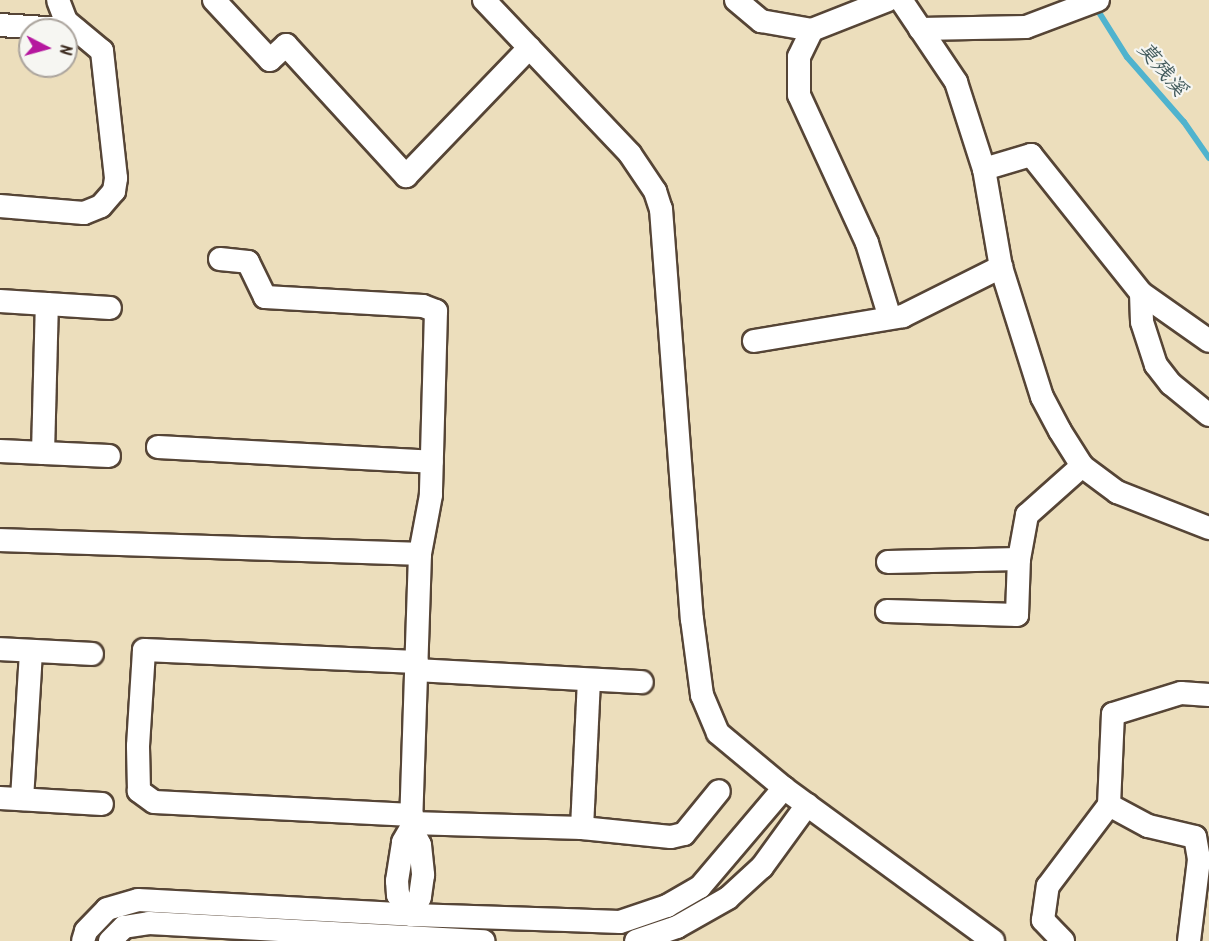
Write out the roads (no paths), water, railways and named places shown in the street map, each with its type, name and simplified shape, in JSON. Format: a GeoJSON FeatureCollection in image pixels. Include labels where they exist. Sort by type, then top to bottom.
{"type":"FeatureCollection","features":[{"type":"Feature","properties":{"kind":"street"},"geometry":{"type":"LineString","coordinates":[[58,0],[60,12],[65,18]]}},
{"type":"Feature","properties":{"kind":"street"},"geometry":{"type":"LineString","coordinates":[[214,0],[270,60],[286,45],[406,176],[529,48]]}},
{"type":"Feature","properties":{"kind":"street"},"geometry":{"type":"LineString","coordinates":[[484,0],[630,154],[655,191],[665,230],[692,619],[702,695],[718,733],[784,788],[993,941]]}},
{"type":"Feature","properties":{"kind":"street"},"geometry":{"type":"LineString","coordinates":[[736,0],[761,21],[812,30],[888,0]]}},
{"type":"Feature","properties":{"kind":"street"},"geometry":{"type":"LineString","coordinates":[[901,0],[956,82],[984,169],[1001,267],[1042,397],[1082,466],[1117,492],[1209,528]]}},
{"type":"Feature","properties":{"kind":"street"},"geometry":{"type":"LineString","coordinates":[[920,29],[1026,27],[1088,3]]}},
{"type":"Feature","properties":{"kind":"street"},"geometry":{"type":"LineString","coordinates":[[0,25],[18,26]]}},
{"type":"Feature","properties":{"kind":"street"},"geometry":{"type":"LineString","coordinates":[[812,30],[799,57],[799,95],[867,243],[890,318]]}},
{"type":"Feature","properties":{"kind":"street"},"geometry":{"type":"LineString","coordinates":[[0,207],[84,213],[101,206],[114,191],[116,178],[102,51],[78,32]]}},
{"type":"Feature","properties":{"kind":"street"},"geometry":{"type":"LineString","coordinates":[[984,169],[1031,155],[1141,293],[1209,340]]}},
{"type":"Feature","properties":{"kind":"street"},"geometry":{"type":"LineString","coordinates":[[220,259],[248,262],[265,297],[423,306],[436,311],[429,513],[420,554],[411,822],[420,845],[423,875],[412,931]]}},
{"type":"Feature","properties":{"kind":"street"},"geometry":{"type":"LineString","coordinates":[[754,341],[903,316],[973,284],[1001,267]]}},
{"type":"Feature","properties":{"kind":"street"},"geometry":{"type":"LineString","coordinates":[[1141,293],[1142,322],[1156,364],[1171,384],[1209,415]]}},
{"type":"Feature","properties":{"kind":"street"},"geometry":{"type":"LineString","coordinates":[[0,301],[110,308]]}},
{"type":"Feature","properties":{"kind":"street"},"geometry":{"type":"LineString","coordinates":[[43,453],[47,304]]}},
{"type":"Feature","properties":{"kind":"street"},"geometry":{"type":"LineString","coordinates":[[158,447],[432,462]]}},
{"type":"Feature","properties":{"kind":"street"},"geometry":{"type":"LineString","coordinates":[[0,451],[110,456]]}},
{"type":"Feature","properties":{"kind":"street"},"geometry":{"type":"LineString","coordinates":[[887,611],[1017,615],[1019,559],[1027,515],[1082,466]]}},
{"type":"Feature","properties":{"kind":"street"},"geometry":{"type":"LineString","coordinates":[[0,540],[420,554]]}},
{"type":"Feature","properties":{"kind":"street"},"geometry":{"type":"LineString","coordinates":[[888,562],[1019,559]]}},
{"type":"Feature","properties":{"kind":"street"},"geometry":{"type":"LineString","coordinates":[[0,649],[92,654]]}},
{"type":"Feature","properties":{"kind":"street"},"geometry":{"type":"LineString","coordinates":[[642,682],[144,650],[138,746],[139,791],[154,802],[411,822],[582,828],[671,837],[684,834],[720,791]]}},
{"type":"Feature","properties":{"kind":"street"},"geometry":{"type":"LineString","coordinates":[[31,651],[11,799],[102,804]]}},
{"type":"Feature","properties":{"kind":"street"},"geometry":{"type":"LineString","coordinates":[[582,828],[589,680]]}},
{"type":"Feature","properties":{"kind":"street"},"geometry":{"type":"LineString","coordinates":[[1063,941],[1043,920],[1048,886],[1109,805],[1113,714],[1181,693],[1209,695]]}},
{"type":"Feature","properties":{"kind":"street"},"geometry":{"type":"LineString","coordinates":[[110,941],[124,927],[149,923],[412,931],[620,922],[681,899],[716,871],[784,788]]}},
{"type":"Feature","properties":{"kind":"street"},"geometry":{"type":"LineString","coordinates":[[636,941],[677,927],[735,892],[762,867],[807,805]]}},
{"type":"Feature","properties":{"kind":"street"},"geometry":{"type":"LineString","coordinates":[[1109,805],[1148,826],[1202,838],[1189,941]]}},
{"type":"Feature","properties":{"kind":"street"},"geometry":{"type":"LineString","coordinates":[[716,871],[735,892]]}},
{"type":"Feature","properties":{"kind":"street"},"geometry":{"type":"LineString","coordinates":[[83,941],[91,925],[107,909],[138,900],[484,941]]}},
{"type":"Feature","properties":{"kind":"waterway","name":"莫残溪"},"geometry":{"type":"LineString","coordinates":[[1095,6],[1127,57],[1184,122],[1209,158]]}}]}
